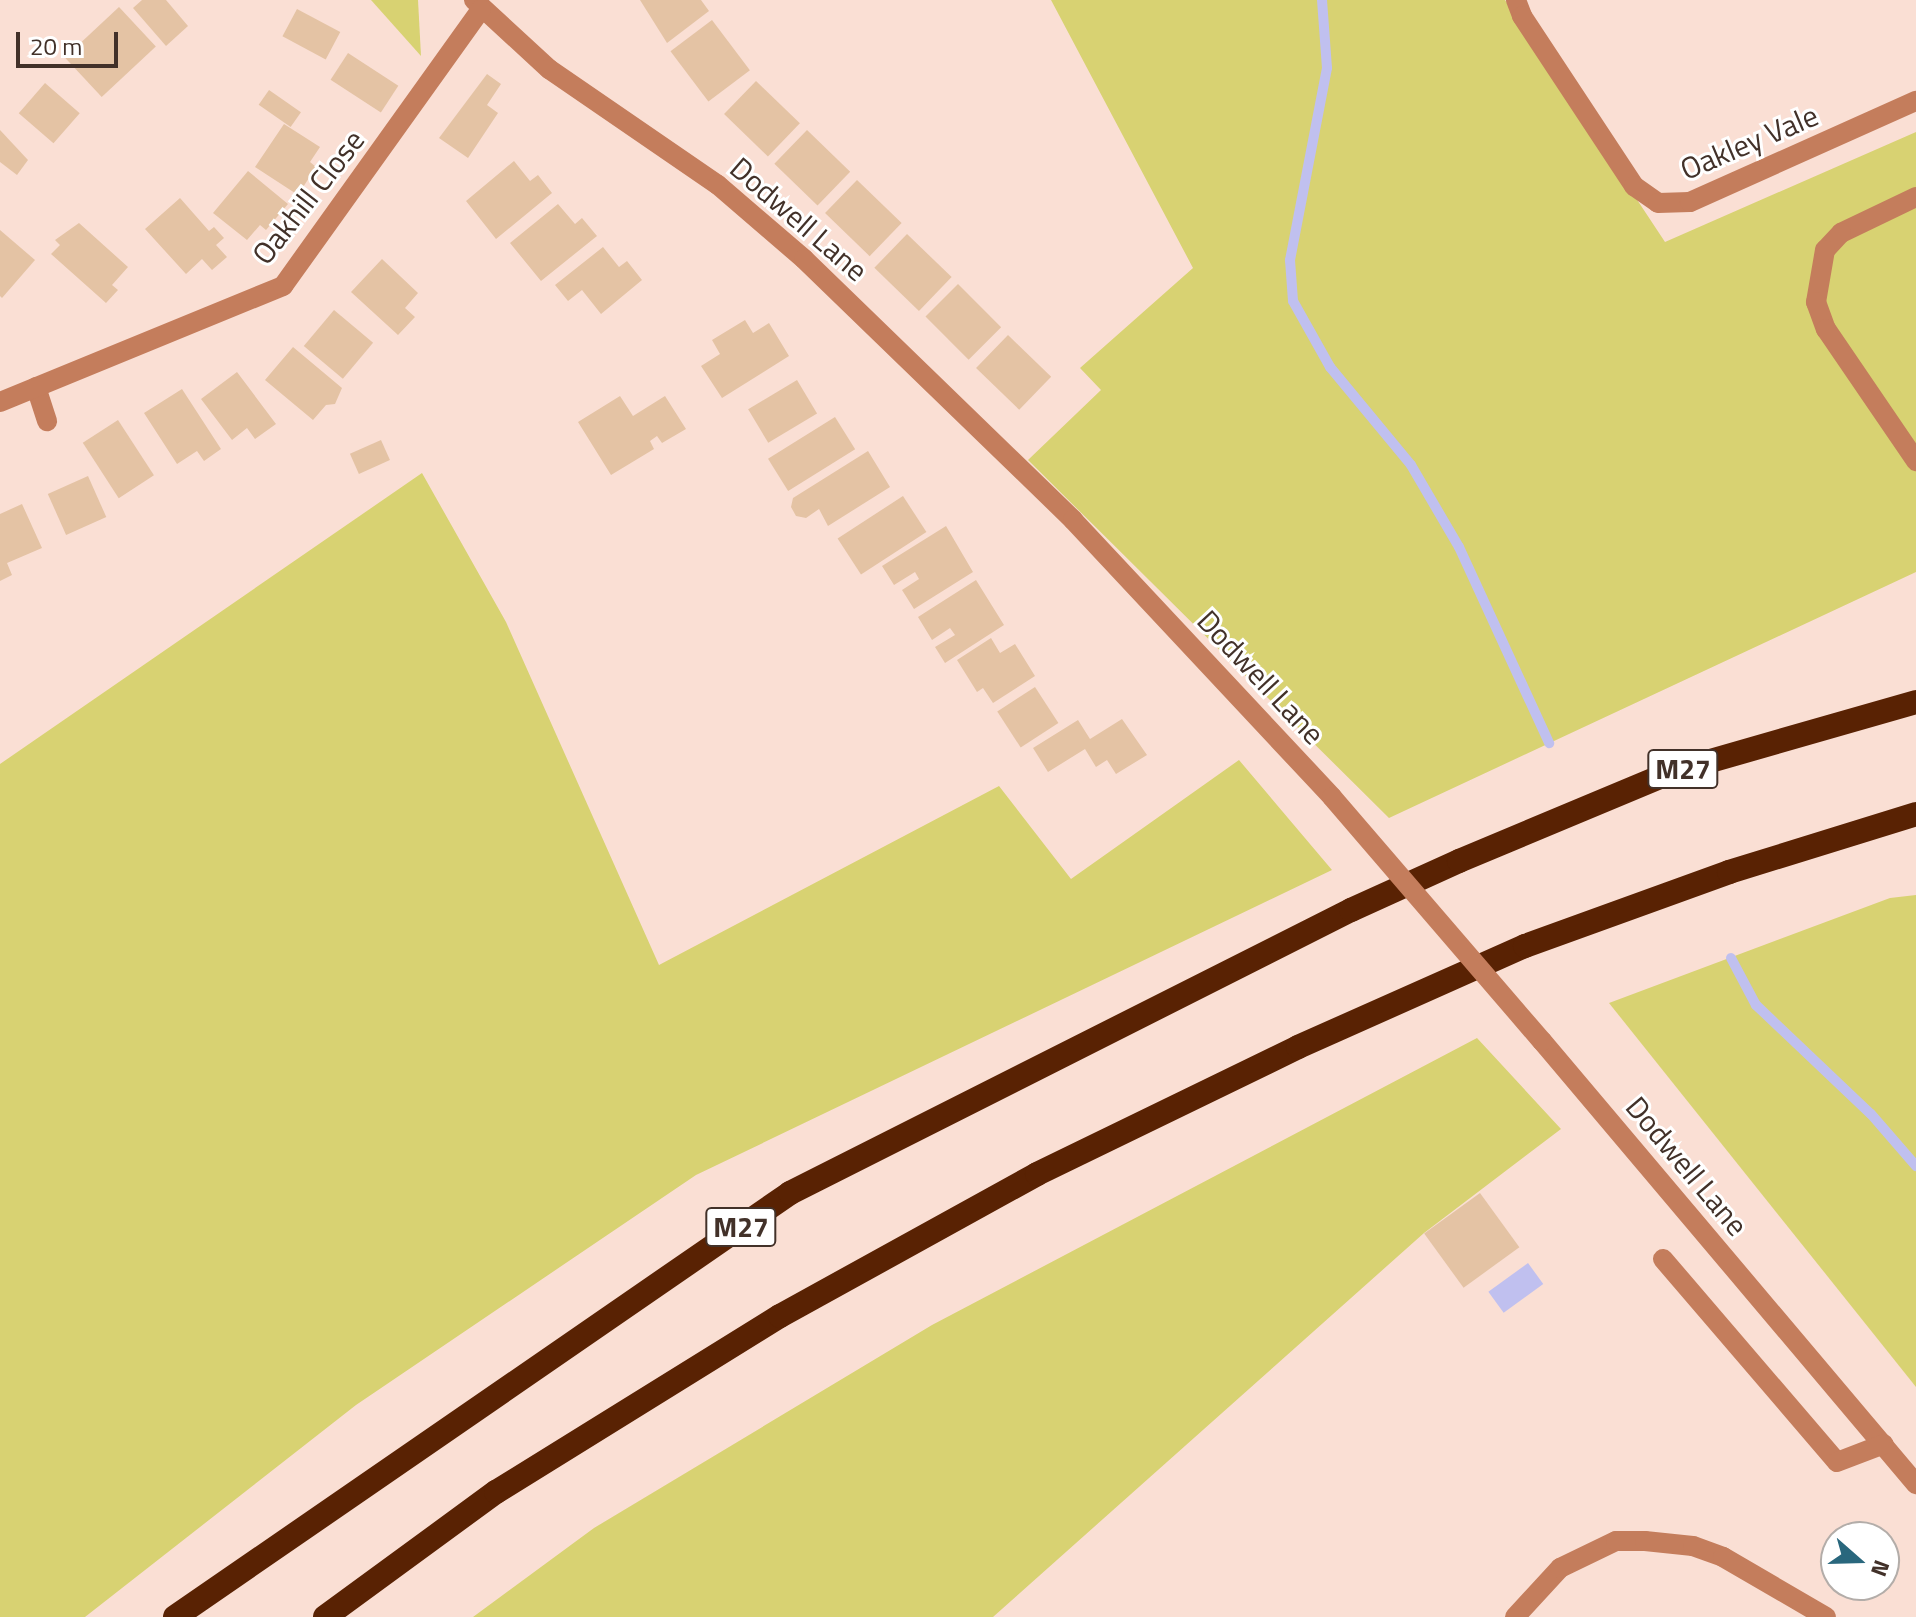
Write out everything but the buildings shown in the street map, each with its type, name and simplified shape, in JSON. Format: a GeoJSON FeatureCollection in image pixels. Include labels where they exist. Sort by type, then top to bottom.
{"type":"FeatureCollection","features":[{"type":"Feature","properties":{"kind":"highway","name":"M27"},"geometry":{"type":"LineString","coordinates":[[175,1617],[790,1193],[1351,910],[1459,861],[1672,772],[1916,702]]}},
{"type":"Feature","properties":{"kind":"highway"},"geometry":{"type":"LineString","coordinates":[[325,1617],[509,1484],[780,1316],[1037,1174],[1298,1047],[1525,946],[1729,872],[1916,814]]}},
{"type":"Feature","properties":{"kind":"street","name":"Oakley Vale"},"geometry":{"type":"LineString","coordinates":[[1516,0],[1634,186],[1658,203],[1690,202],[1916,101]]}},
{"type":"Feature","properties":{"kind":"street","name":"Oakhill Close"},"geometry":{"type":"LineString","coordinates":[[0,402],[283,286],[477,5]]}},
{"type":"Feature","properties":{"kind":"street","name":"Dodwell Lane"},"geometry":{"type":"LineString","coordinates":[[477,5],[549,69],[718,185],[804,259],[1073,520],[1332,797],[1916,1484]]}},
{"type":"Feature","properties":{"kind":"street"},"geometry":{"type":"LineString","coordinates":[[1916,197],[1841,233],[1825,250],[1816,302],[1826,329],[1916,461]]}},
{"type":"Feature","properties":{"kind":"street"},"geometry":{"type":"LineString","coordinates":[[36,387],[47,421]]}},
{"type":"Feature","properties":{"kind":"street"},"geometry":{"type":"LineString","coordinates":[[1663,1259],[1837,1462],[1884,1444]]}},
{"type":"Feature","properties":{"kind":"street"},"geometry":{"type":"LineString","coordinates":[[1515,1617],[1560,1568],[1616,1541],[1645,1541],[1693,1546],[1723,1557],[1826,1617]]}},
{"type":"Feature","properties":{"kind":"shaded area"},"geometry":{"type":"Polygon","coordinates":[[[371,0],[418,0],[421,56],[371,0]]]}},
{"type":"Feature","properties":{"kind":"shaded area"},"geometry":{"type":"Polygon","coordinates":[[[1051,0],[1505,0],[1665,242],[1916,132],[1916,572],[1389,818],[1028,460],[1101,390],[1080,368],[1193,268],[1051,0]]]}},
{"type":"Feature","properties":{"kind":"shaded area"},"geometry":{"type":"Polygon","coordinates":[[[422,473],[506,622],[659,965],[999,786],[1071,879],[1239,760],[1332,870],[696,1175],[356,1405],[85,1617],[0,1617],[0,764],[422,473]]]}},
{"type":"Feature","properties":{"kind":"shaded area"},"geometry":{"type":"Polygon","coordinates":[[[1916,895],[1916,1387],[1609,1003],[1890,898],[1916,895]]]}},
{"type":"Feature","properties":{"kind":"shaded area"},"geometry":{"type":"Polygon","coordinates":[[[1477,1038],[1561,1129],[1424,1233],[993,1617],[473,1617],[594,1528],[932,1325],[1477,1038]]]}},
{"type":"Feature","properties":{"kind":"water"},"geometry":{"type":"Polygon","coordinates":[[[1528,1263],[1543,1284],[1504,1313],[1488,1292],[1528,1263]]]}},
{"type":"Feature","properties":{"kind":"waterway"},"geometry":{"type":"LineString","coordinates":[[1322,0],[1327,68],[1290,260],[1293,301],[1330,367],[1411,465],[1459,547],[1549,743]]}},
{"type":"Feature","properties":{"kind":"waterway"},"geometry":{"type":"LineString","coordinates":[[1731,958],[1756,1005],[1871,1114],[1916,1166]]}}]}
